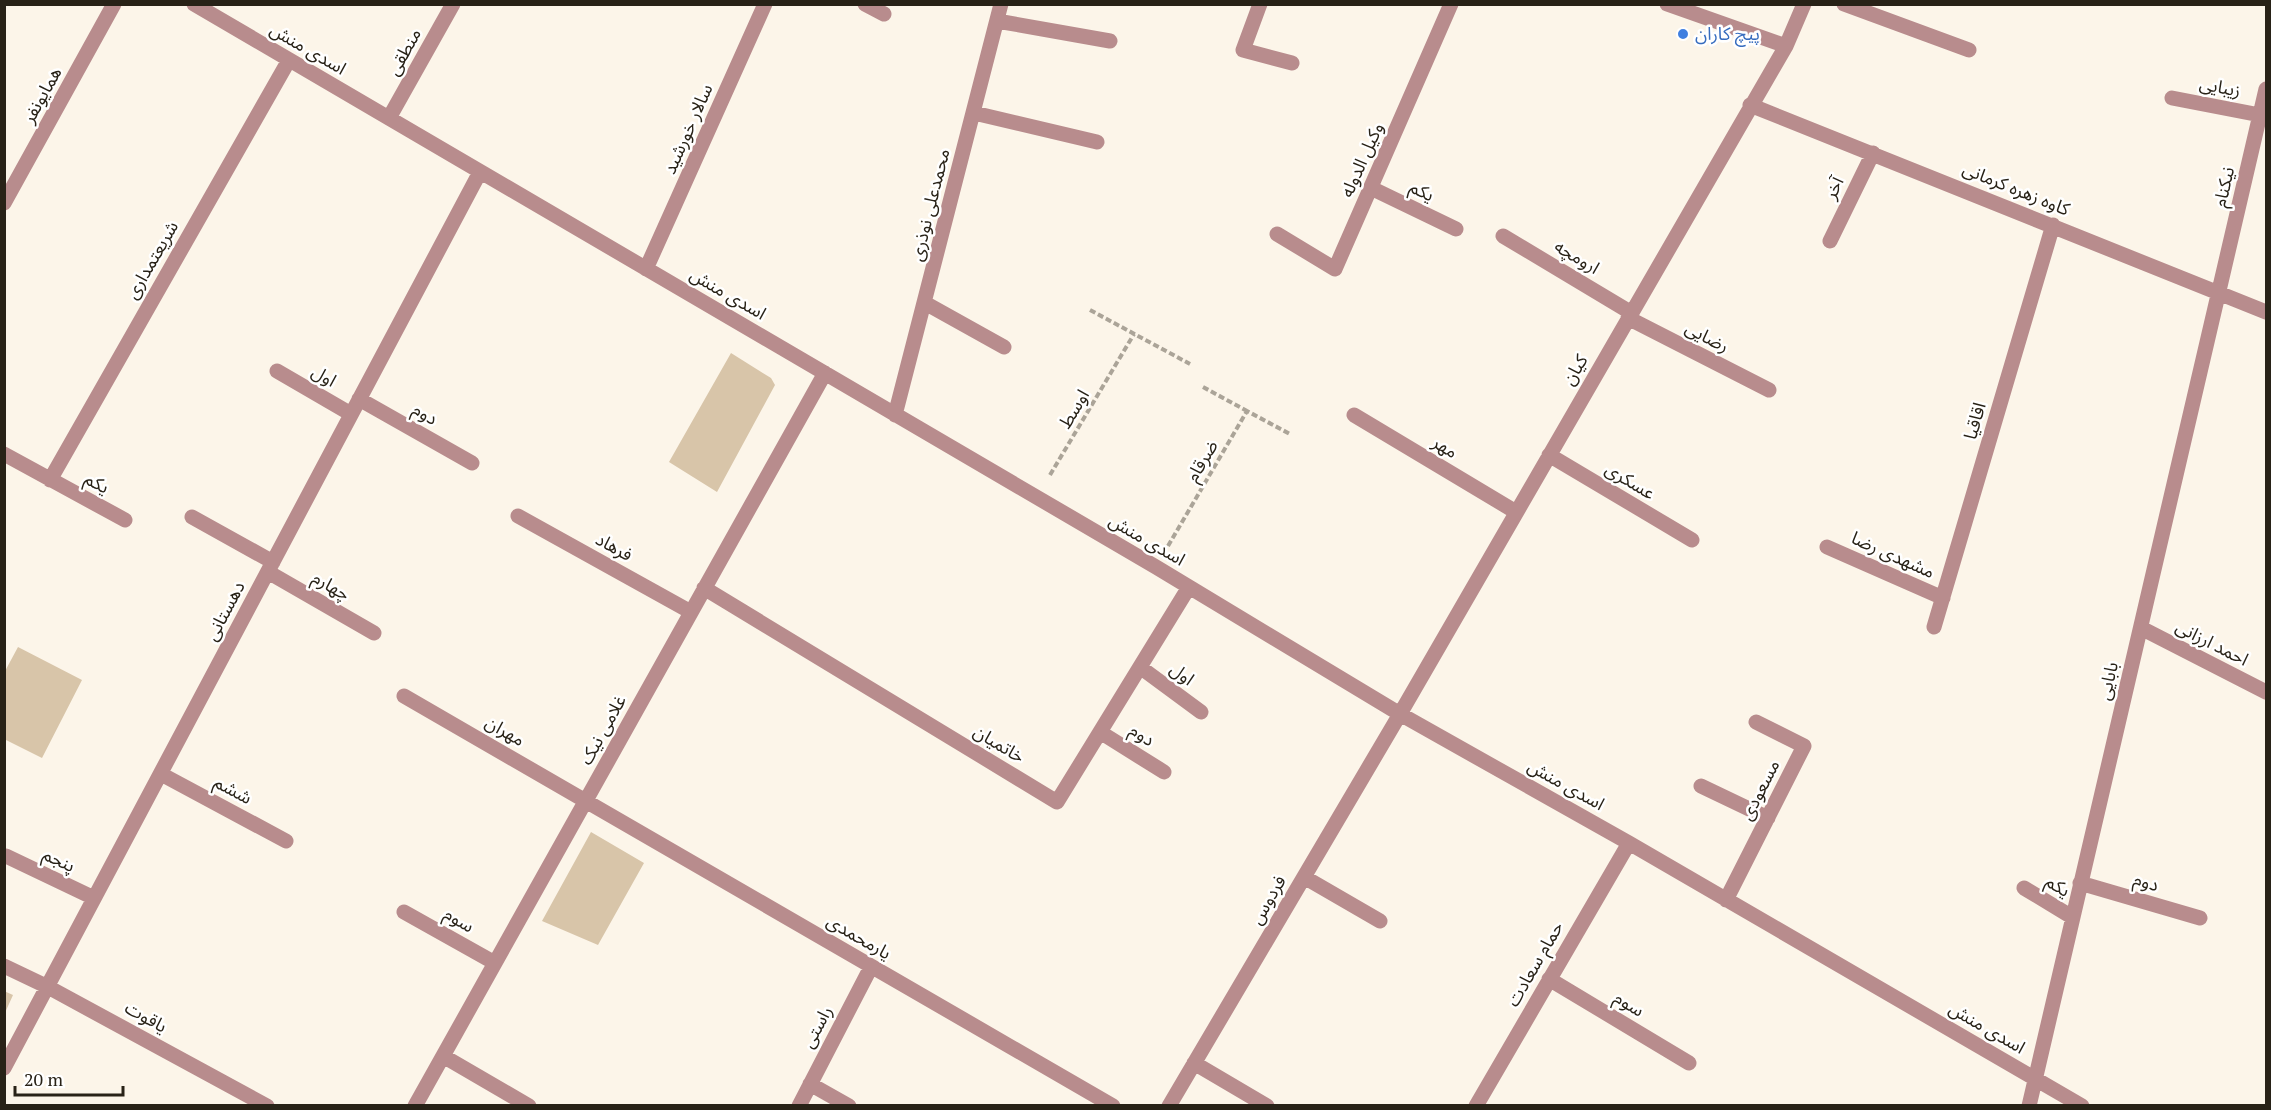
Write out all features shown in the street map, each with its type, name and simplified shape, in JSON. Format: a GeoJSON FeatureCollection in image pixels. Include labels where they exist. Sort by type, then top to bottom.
{"type":"FeatureCollection","features":[{"type":"Feature","properties":{"kind":"street","name":"همایونفر"},"geometry":{"type":"LineString","coordinates":[[4,203],[114,4]]}},
{"type":"Feature","properties":{"kind":"street","name":"اسدی منش"},"geometry":{"type":"LineString","coordinates":[[194,4],[219,11],[289,60],[1156,567],[1400,714],[1629,843],[2082,1106]]}},
{"type":"Feature","properties":{"kind":"street","name":"منطقی"},"geometry":{"type":"LineString","coordinates":[[389,118],[453,4]]}},
{"type":"Feature","properties":{"kind":"street","name":"سالار خورشید"},"geometry":{"type":"LineString","coordinates":[[646,269],[765,4]]}},
{"type":"Feature","properties":{"kind":"street"},"geometry":{"type":"LineString","coordinates":[[865,4],[884,14]]}},
{"type":"Feature","properties":{"kind":"street","name":"محمدعلی نوذری"},"geometry":{"type":"LineString","coordinates":[[895,415],[1001,4]]}},
{"type":"Feature","properties":{"kind":"street"},"geometry":{"type":"LineString","coordinates":[[1260,4],[1243,50],[1292,63]]}},
{"type":"Feature","properties":{"kind":"street","name":"وکیل الدوله"},"geometry":{"type":"LineString","coordinates":[[1277,234],[1335,269],[1451,4]]}},
{"type":"Feature","properties":{"kind":"street"},"geometry":{"type":"LineString","coordinates":[[1667,4],[1683,7],[1786,46]]}},
{"type":"Feature","properties":{"kind":"street","name":"کیان"},"geometry":{"type":"LineString","coordinates":[[1400,714],[1786,46],[1804,4]]}},
{"type":"Feature","properties":{"kind":"street"},"geometry":{"type":"LineString","coordinates":[[1844,4],[1969,50]]}},
{"type":"Feature","properties":{"kind":"street"},"geometry":{"type":"LineString","coordinates":[[997,21],[1110,41]]}},
{"type":"Feature","properties":{"kind":"street","name":"شریعتمداری"},"geometry":{"type":"LineString","coordinates":[[50,480],[289,60]]}},
{"type":"Feature","properties":{"kind":"street","name":"نیکنام"},"geometry":{"type":"LineString","coordinates":[[2219,293],[2261,138],[2260,115],[2266,89]]}},
{"type":"Feature","properties":{"kind":"street","name":"زیبایی"},"geometry":{"type":"LineString","coordinates":[[2172,98],[2260,115]]}},
{"type":"Feature","properties":{"kind":"street","name":"کاوه زهره کرمانی"},"geometry":{"type":"LineString","coordinates":[[1750,105],[2266,312]]}},
{"type":"Feature","properties":{"kind":"street"},"geometry":{"type":"LineString","coordinates":[[974,113],[1097,142]]}},
{"type":"Feature","properties":{"kind":"street","name":"آخر"},"geometry":{"type":"LineString","coordinates":[[1830,241],[1873,153]]}},
{"type":"Feature","properties":{"kind":"street","name":"دهستانی"},"geometry":{"type":"LineString","coordinates":[[4,1068],[480,172]]}},
{"type":"Feature","properties":{"kind":"street","name":"یکم"},"geometry":{"type":"LineString","coordinates":[[1371,188],[1456,229]]}},
{"type":"Feature","properties":{"kind":"street","name":"اقاقیا"},"geometry":{"type":"LineString","coordinates":[[1934,627],[2053,225]]}},
{"type":"Feature","properties":{"kind":"street","name":"ارومچه"},"geometry":{"type":"LineString","coordinates":[[1503,236],[1629,315]]}},
{"type":"Feature","properties":{"kind":"street","name":"بابایی"},"geometry":{"type":"LineString","coordinates":[[2029,1106],[2219,293]]}},
{"type":"Feature","properties":{"kind":"street"},"geometry":{"type":"LineString","coordinates":[[925,303],[1004,347]]}},
{"type":"Feature","properties":{"kind":"street","name":"رضایی"},"geometry":{"type":"LineString","coordinates":[[1629,315],[1768,390]]}},
{"type":"Feature","properties":{"kind":"street","name":"اول"},"geometry":{"type":"LineString","coordinates":[[277,371],[351,414]]}},
{"type":"Feature","properties":{"kind":"street","name":"غلامی نیک"},"geometry":{"type":"LineString","coordinates":[[415,1106],[825,373]]}},
{"type":"Feature","properties":{"kind":"street","name":"دوم"},"geometry":{"type":"LineString","coordinates":[[359,399],[472,463]]}},
{"type":"Feature","properties":{"kind":"street","name":"مهر"},"geometry":{"type":"LineString","coordinates":[[1354,415],[1516,512]]}},
{"type":"Feature","properties":{"kind":"street"},"geometry":{"type":"LineString","coordinates":[[4,454],[50,480]]}},
{"type":"Feature","properties":{"kind":"street","name":"عسکری"},"geometry":{"type":"LineString","coordinates":[[1549,455],[1692,540]]}},
{"type":"Feature","properties":{"kind":"street","name":"یکم"},"geometry":{"type":"LineString","coordinates":[[50,480],[125,520]]}},
{"type":"Feature","properties":{"kind":"street","name":"فرهاد"},"geometry":{"type":"LineString","coordinates":[[518,516],[691,612]]}},
{"type":"Feature","properties":{"kind":"street"},"geometry":{"type":"LineString","coordinates":[[192,517],[270,567]]}},
{"type":"Feature","properties":{"kind":"street","name":"مشهدی رضا"},"geometry":{"type":"LineString","coordinates":[[1827,547],[1943,598]]}},
{"type":"Feature","properties":{"kind":"street","name":"چهارم"},"geometry":{"type":"LineString","coordinates":[[270,567],[374,633]]}},
{"type":"Feature","properties":{"kind":"street","name":"خاتمیان"},"geometry":{"type":"LineString","coordinates":[[704,588],[1057,802],[1189,587]]}},
{"type":"Feature","properties":{"kind":"street","name":"احمد ارزانی"},"geometry":{"type":"LineString","coordinates":[[2140,628],[2266,692]]}},
{"type":"Feature","properties":{"kind":"street","name":"اول"},"geometry":{"type":"LineString","coordinates":[[1140,667],[1201,712]]}},
{"type":"Feature","properties":{"kind":"street","name":"مهران"},"geometry":{"type":"LineString","coordinates":[[404,696],[586,800]]}},
{"type":"Feature","properties":{"kind":"street","name":"فردوس"},"geometry":{"type":"LineString","coordinates":[[1169,1106],[1400,714]]}},
{"type":"Feature","properties":{"kind":"street","name":"مسعودی"},"geometry":{"type":"LineString","coordinates":[[1726,900],[1804,746],[1756,722]]}},
{"type":"Feature","properties":{"kind":"street","name":"دوم"},"geometry":{"type":"LineString","coordinates":[[1100,732],[1164,772]]}},
{"type":"Feature","properties":{"kind":"street","name":"ششم"},"geometry":{"type":"LineString","coordinates":[[160,774],[286,841]]}},
{"type":"Feature","properties":{"kind":"street"},"geometry":{"type":"LineString","coordinates":[[1701,786],[1768,818]]}},
{"type":"Feature","properties":{"kind":"street","name":"یارمحمدی"},"geometry":{"type":"LineString","coordinates":[[586,800],[1113,1106]]}},
{"type":"Feature","properties":{"kind":"street","name":"حمام سعادت"},"geometry":{"type":"LineString","coordinates":[[1476,1106],[1629,843]]}},
{"type":"Feature","properties":{"kind":"street","name":"پنجم"},"geometry":{"type":"LineString","coordinates":[[6,856],[94,898]]}},
{"type":"Feature","properties":{"kind":"street"},"geometry":{"type":"LineString","coordinates":[[1304,877],[1380,921]]}},
{"type":"Feature","properties":{"kind":"street","name":"دوم"},"geometry":{"type":"LineString","coordinates":[[2080,883],[2200,918]]}},
{"type":"Feature","properties":{"kind":"street","name":"یکم"},"geometry":{"type":"LineString","coordinates":[[2024,888],[2073,917]]}},
{"type":"Feature","properties":{"kind":"street","name":"سوم"},"geometry":{"type":"LineString","coordinates":[[404,912],[495,963]]}},
{"type":"Feature","properties":{"kind":"street","name":"یاقوت"},"geometry":{"type":"LineString","coordinates":[[4,966],[48,987],[267,1106]]}},
{"type":"Feature","properties":{"kind":"street","name":"راستی"},"geometry":{"type":"LineString","coordinates":[[799,1106],[871,967]]}},
{"type":"Feature","properties":{"kind":"street","name":"سوم"},"geometry":{"type":"LineString","coordinates":[[1549,979],[1689,1063]]}},
{"type":"Feature","properties":{"kind":"street"},"geometry":{"type":"LineString","coordinates":[[442,1056],[529,1106]]}},
{"type":"Feature","properties":{"kind":"street"},"geometry":{"type":"LineString","coordinates":[[1194,1063],[1267,1106]]}},
{"type":"Feature","properties":{"kind":"street"},"geometry":{"type":"LineString","coordinates":[[810,1084],[849,1106]]}},
{"type":"Feature","properties":{"kind":"path"},"geometry":{"type":"LineString","coordinates":[[1090,310],[1190,364]]}},
{"type":"Feature","properties":{"kind":"path","name":"اوسط"},"geometry":{"type":"LineString","coordinates":[[1036,498],[1134,334]]}},
{"type":"Feature","properties":{"kind":"path"},"geometry":{"type":"LineString","coordinates":[[1203,387],[1290,434]]}},
{"type":"Feature","properties":{"kind":"path","name":"ضرقام"},"geometry":{"type":"LineString","coordinates":[[1156,567],[1247,411]]}},
{"type":"Feature","properties":{"kind":"building"},"geometry":{"type":"Polygon","coordinates":[[[731,353],[771,378],[775,385],[717,492],[669,462],[731,353]]]}},
{"type":"Feature","properties":{"kind":"building"},"geometry":{"type":"Polygon","coordinates":[[[18,647],[82,680],[42,758],[4,739],[4,673],[18,647]]]}},
{"type":"Feature","properties":{"kind":"building"},"geometry":{"type":"Polygon","coordinates":[[[591,832],[644,863],[598,945],[542,921],[591,832]]]}},
{"type":"Feature","properties":{"kind":"building"},"geometry":{"type":"Polygon","coordinates":[[[4,991],[13,995],[4,1015],[4,991]]]}},
{"type":"Feature","properties":{"kind":"place","name":"پیچ کاران"},"geometry":{"type":"Point","coordinates":[1683,34]}}]}
